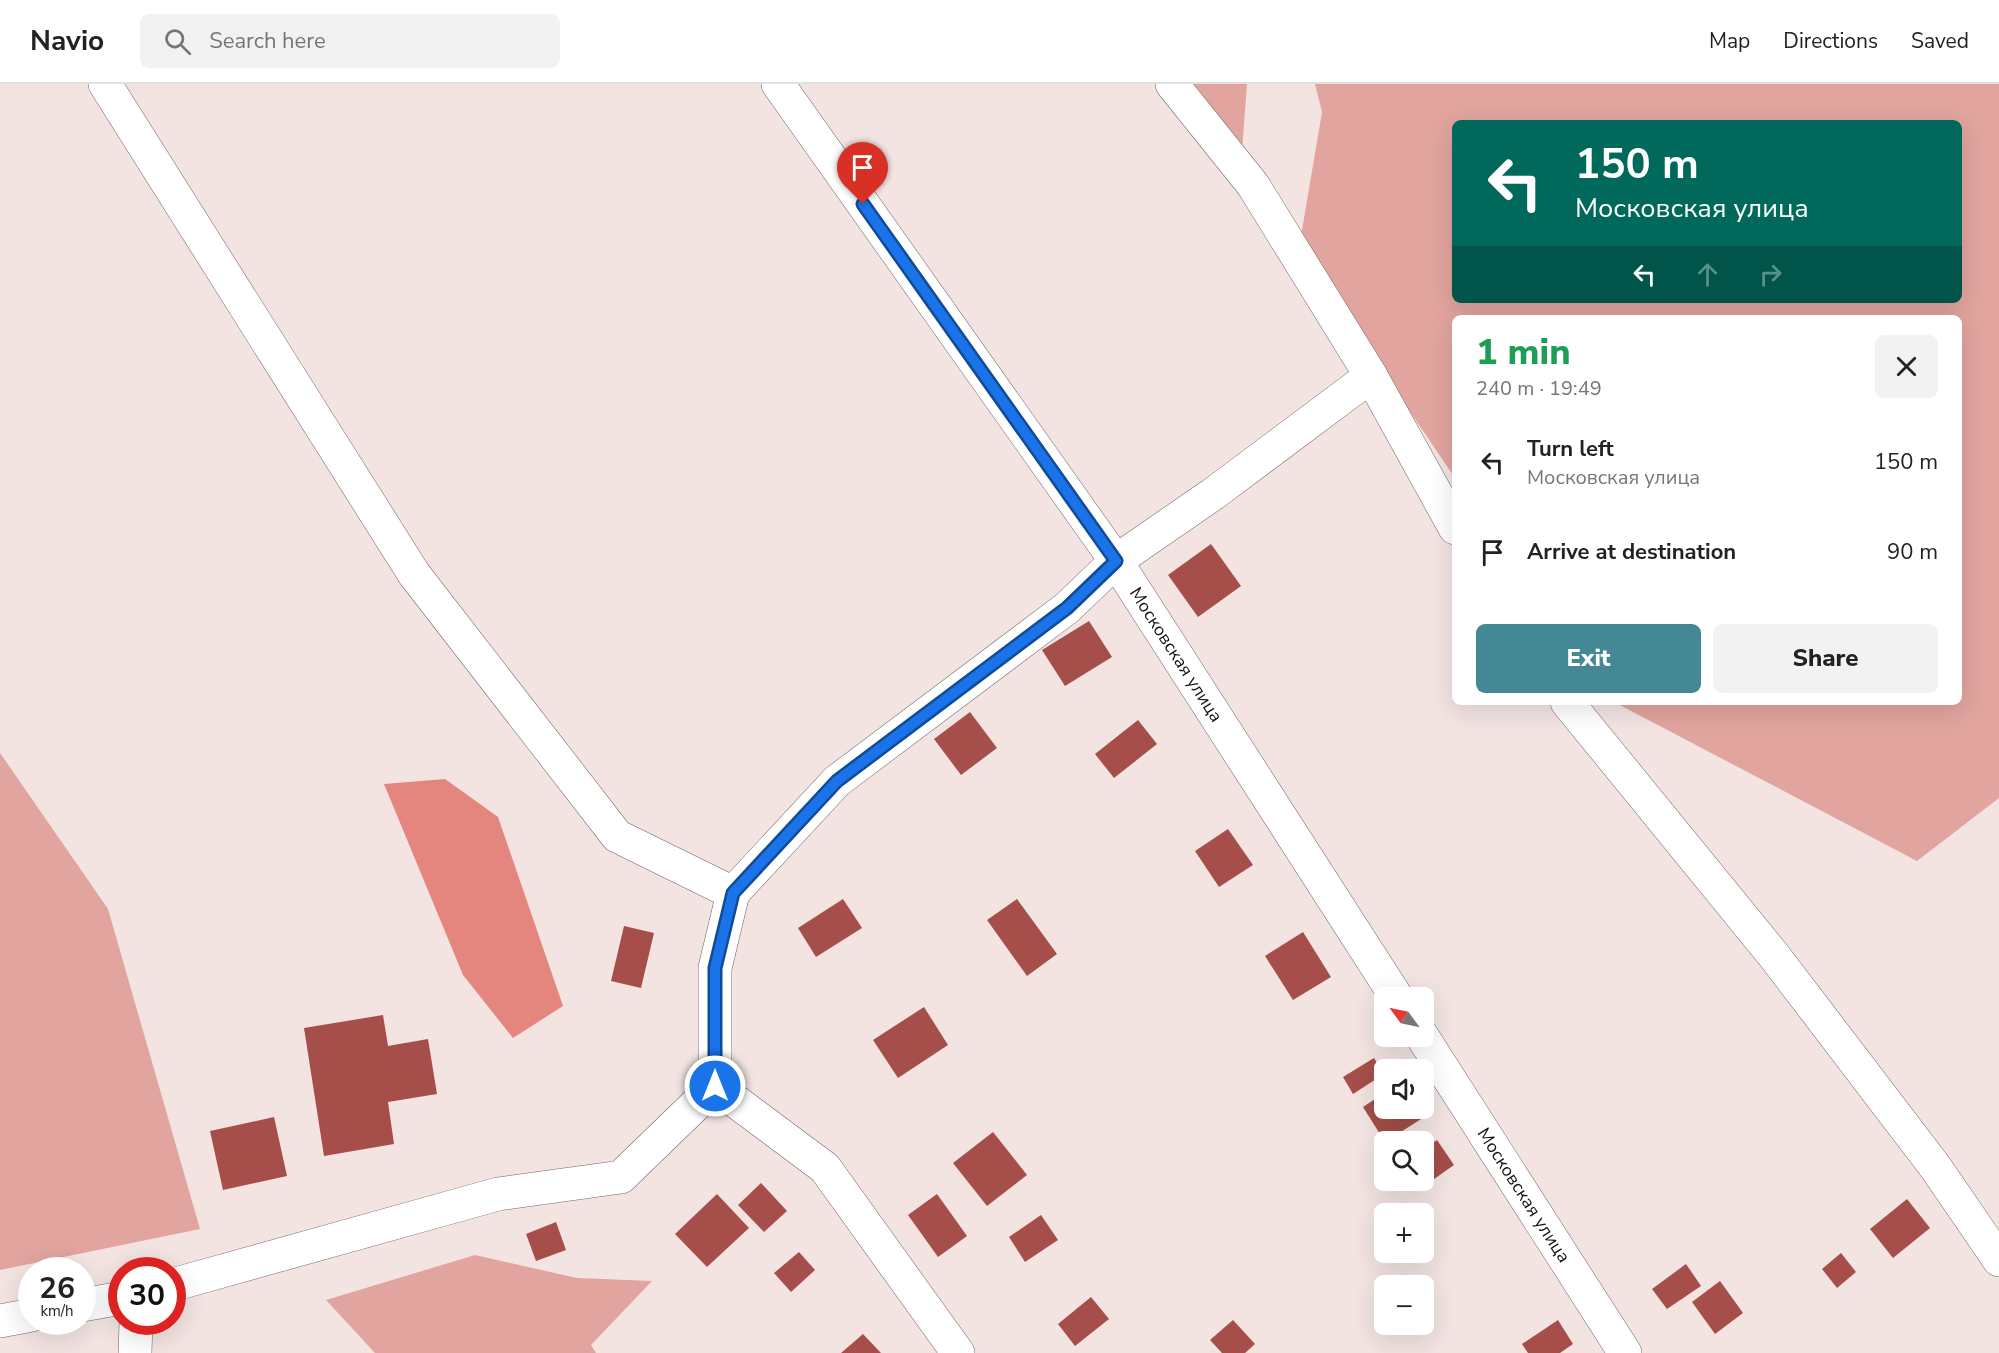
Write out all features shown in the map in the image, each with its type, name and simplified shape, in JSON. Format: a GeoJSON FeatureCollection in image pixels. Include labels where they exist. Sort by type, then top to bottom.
{"type":"FeatureCollection","features":[{"type":"Feature","properties":{"kind":"street"},"geometry":{"type":"LineString","coordinates":[[105,84],[414,574],[617,836],[733,893]]}},
{"type":"Feature","properties":{"kind":"street","name":"Московская улица"},"geometry":{"type":"LineString","coordinates":[[778,84],[1116,561],[1390,987]]}},
{"type":"Feature","properties":{"kind":"street"},"geometry":{"type":"LineString","coordinates":[[1172,84],[1253,185],[1371,376],[1452,523]]}},
{"type":"Feature","properties":{"kind":"street"},"geometry":{"type":"LineString","coordinates":[[186,1282],[498,1194],[621,1177],[715,1086],[715,968],[733,893],[837,781],[1067,608],[1116,561],[1213,494],[1371,376]]}},
{"type":"Feature","properties":{"kind":"street"},"geometry":{"type":"LineString","coordinates":[[1569,705],[1775,957],[1936,1168],[1999,1260]]}},
{"type":"Feature","properties":{"kind":"street","name":"Московская улица"},"geometry":{"type":"LineString","coordinates":[[1429,1047],[1625,1353]]}},
{"type":"Feature","properties":{"kind":"street"},"geometry":{"type":"LineString","coordinates":[[715,1086],[825,1168],[958,1353]]}},
{"type":"Feature","properties":{"kind":"street"},"geometry":{"type":"LineString","coordinates":[[0,1321],[18,1318]]}},
{"type":"Feature","properties":{"kind":"street"},"geometry":{"type":"LineString","coordinates":[[135,1353],[136,1335]]}},
{"type":"Feature","properties":{"kind":"shaded area"},"geometry":{"type":"Polygon","coordinates":[[[1173,84],[1247,84],[1242,151],[1173,84]]]}},
{"type":"Feature","properties":{"kind":"shaded area"},"geometry":{"type":"Polygon","coordinates":[[[1315,84],[1999,84],[1999,798],[1917,861],[1620,705],[1962,705],[1962,315],[1452,315],[1452,474],[1299,248],[1322,112],[1315,84]]]}},
{"type":"Feature","properties":{"kind":"shaded area"},"geometry":{"type":"Polygon","coordinates":[[[0,753],[108,909],[200,1229],[63,1257],[18,1257],[18,1266],[0,1270],[0,753]]]}},
{"type":"Feature","properties":{"kind":"shaded area"},"geometry":{"type":"Polygon","coordinates":[[[445,779],[498,817],[563,1006],[513,1038],[463,975],[384,784],[445,779]]]}},
{"type":"Feature","properties":{"kind":"shaded area"},"geometry":{"type":"Polygon","coordinates":[[[475,1255],[577,1278],[652,1281],[591,1345],[596,1353],[375,1353],[326,1300],[475,1255]]]}},
{"type":"Feature","properties":{"kind":"building"},"geometry":{"type":"Polygon","coordinates":[[[1211,544],[1241,586],[1198,617],[1168,575],[1211,544]]]}},
{"type":"Feature","properties":{"kind":"building"},"geometry":{"type":"Polygon","coordinates":[[[1089,621],[1112,657],[1065,686],[1042,650],[1089,621]]]}},
{"type":"Feature","properties":{"kind":"building"},"geometry":{"type":"Polygon","coordinates":[[[970,712],[997,748],[961,775],[934,739],[970,712]]]}},
{"type":"Feature","properties":{"kind":"building"},"geometry":{"type":"Polygon","coordinates":[[[1138,720],[1157,744],[1114,778],[1095,754],[1138,720]]]}},
{"type":"Feature","properties":{"kind":"building"},"geometry":{"type":"Polygon","coordinates":[[[1228,829],[1253,865],[1219,887],[1195,851],[1228,829]]]}},
{"type":"Feature","properties":{"kind":"building"},"geometry":{"type":"Polygon","coordinates":[[[843,899],[862,928],[816,957],[798,928],[843,899]]]}},
{"type":"Feature","properties":{"kind":"building"},"geometry":{"type":"Polygon","coordinates":[[[1017,899],[1057,954],[1027,976],[987,920],[1017,899]]]}},
{"type":"Feature","properties":{"kind":"building"},"geometry":{"type":"Polygon","coordinates":[[[624,926],[654,933],[641,988],[611,981],[624,926]]]}},
{"type":"Feature","properties":{"kind":"building"},"geometry":{"type":"Polygon","coordinates":[[[1303,932],[1331,977],[1293,1000],[1265,956],[1303,932]]]}},
{"type":"Feature","properties":{"kind":"building"},"geometry":{"type":"Polygon","coordinates":[[[924,1007],[948,1045],[898,1078],[873,1040],[924,1007]]]}},
{"type":"Feature","properties":{"kind":"building"},"geometry":{"type":"Polygon","coordinates":[[[383,1015],[388,1046],[428,1039],[437,1094],[388,1102],[394,1144],[324,1156],[304,1028],[383,1015]]]}},
{"type":"Feature","properties":{"kind":"building"},"geometry":{"type":"Polygon","coordinates":[[[1375,1059],[1374,1080],[1353,1094],[1343,1077],[1375,1059]]]}},
{"type":"Feature","properties":{"kind":"building"},"geometry":{"type":"Polygon","coordinates":[[[1374,1100],[1374,1119],[1421,1119],[1402,1131],[1378,1131],[1363,1107],[1374,1100]]]}},
{"type":"Feature","properties":{"kind":"building"},"geometry":{"type":"Polygon","coordinates":[[[274,1117],[287,1176],[223,1190],[210,1131],[274,1117]]]}},
{"type":"Feature","properties":{"kind":"building"},"geometry":{"type":"Polygon","coordinates":[[[993,1132],[1027,1175],[987,1206],[953,1163],[993,1132]]]}},
{"type":"Feature","properties":{"kind":"building"},"geometry":{"type":"Polygon","coordinates":[[[1437,1140],[1454,1165],[1434,1179],[1434,1142],[1437,1140]]]}},
{"type":"Feature","properties":{"kind":"building"},"geometry":{"type":"Polygon","coordinates":[[[761,1183],[787,1211],[764,1232],[738,1205],[761,1183]]]}},
{"type":"Feature","properties":{"kind":"building"},"geometry":{"type":"Polygon","coordinates":[[[717,1194],[749,1228],[707,1267],[675,1234],[717,1194]]]}},
{"type":"Feature","properties":{"kind":"building"},"geometry":{"type":"Polygon","coordinates":[[[937,1194],[967,1236],[938,1257],[908,1215],[937,1194]]]}},
{"type":"Feature","properties":{"kind":"building"},"geometry":{"type":"Polygon","coordinates":[[[1907,1199],[1930,1228],[1893,1258],[1870,1229],[1907,1199]]]}},
{"type":"Feature","properties":{"kind":"building"},"geometry":{"type":"Polygon","coordinates":[[[1041,1215],[1058,1240],[1025,1262],[1009,1237],[1041,1215]]]}},
{"type":"Feature","properties":{"kind":"building"},"geometry":{"type":"Polygon","coordinates":[[[556,1222],[566,1250],[536,1261],[526,1234],[556,1222]]]}},
{"type":"Feature","properties":{"kind":"building"},"geometry":{"type":"Polygon","coordinates":[[[799,1252],[815,1270],[791,1292],[774,1273],[799,1252]]]}},
{"type":"Feature","properties":{"kind":"building"},"geometry":{"type":"Polygon","coordinates":[[[1841,1253],[1856,1272],[1837,1288],[1822,1269],[1841,1253]]]}},
{"type":"Feature","properties":{"kind":"building"},"geometry":{"type":"Polygon","coordinates":[[[1686,1264],[1701,1286],[1667,1309],[1652,1289],[1686,1264]]]}},
{"type":"Feature","properties":{"kind":"building"},"geometry":{"type":"Polygon","coordinates":[[[1720,1281],[1743,1313],[1715,1334],[1692,1302],[1720,1281]]]}},
{"type":"Feature","properties":{"kind":"building"},"geometry":{"type":"Polygon","coordinates":[[[1091,1297],[1109,1319],[1075,1346],[1058,1324],[1091,1297]]]}},
{"type":"Feature","properties":{"kind":"building"},"geometry":{"type":"Polygon","coordinates":[[[1233,1320],[1255,1344],[1245,1353],[1222,1353],[1210,1340],[1233,1320]]]}},
{"type":"Feature","properties":{"kind":"building"},"geometry":{"type":"Polygon","coordinates":[[[1558,1320],[1573,1344],[1560,1353],[1528,1353],[1522,1344],[1558,1320]]]}},
{"type":"Feature","properties":{"kind":"building"},"geometry":{"type":"Polygon","coordinates":[[[863,1334],[881,1353],[841,1353],[863,1334]]]}},
{"type":"Feature","properties":{"kind":"route"},"geometry":{"type":"LineString","coordinates":[[715,1086],[715,968],[733,893],[837,781],[1067,608],[1116,561],[863,204]]}}]}
